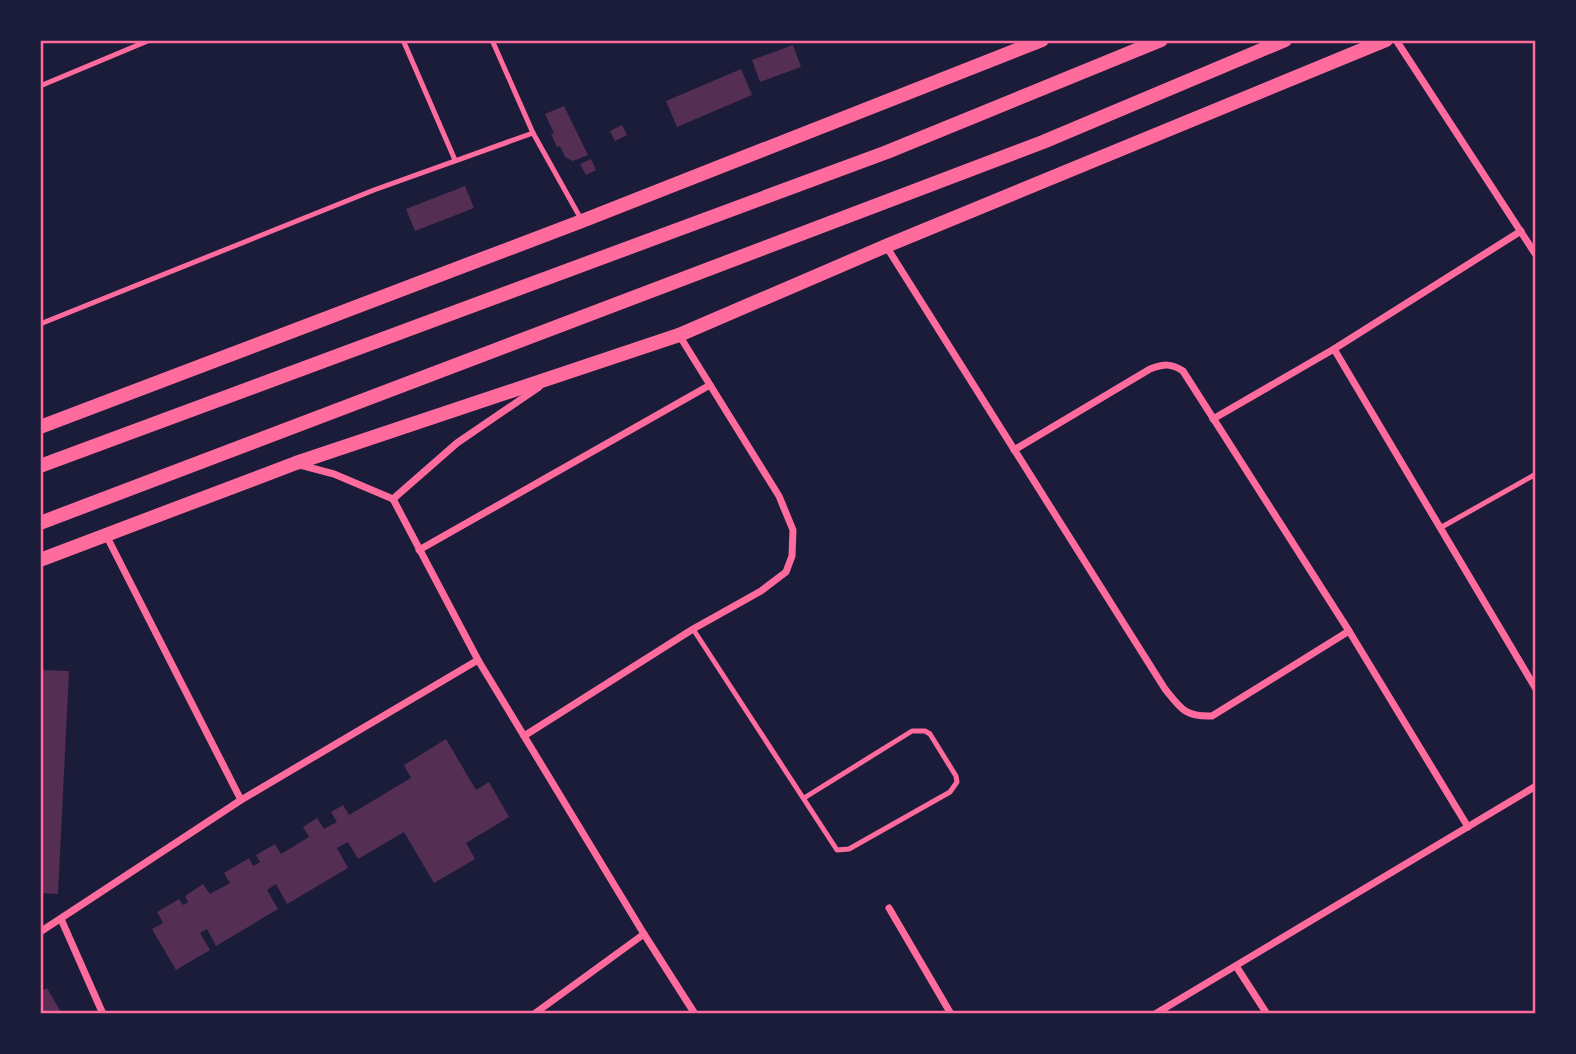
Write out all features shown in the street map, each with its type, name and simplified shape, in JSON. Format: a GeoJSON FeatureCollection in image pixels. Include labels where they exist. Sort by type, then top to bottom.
{"type":"FeatureCollection","features":[{"type":"Feature","properties":{"kind":"main road"},"geometry":{"type":"LineString","coordinates":[[40,427],[582,220],[1042,40]]}},
{"type":"Feature","properties":{"kind":"main road"},"geometry":{"type":"LineString","coordinates":[[40,466],[887,152],[1161,40]]}},
{"type":"Feature","properties":{"kind":"main road"},"geometry":{"type":"LineString","coordinates":[[40,523],[1031,146],[1284,40]]}},
{"type":"Feature","properties":{"kind":"main road"},"geometry":{"type":"LineString","coordinates":[[40,560],[296,463],[679,335],[886,246],[1386,40]]}},
{"type":"Feature","properties":{"kind":"street"},"geometry":{"type":"LineString","coordinates":[[1396,40],[1536,255]]}},
{"type":"Feature","properties":{"kind":"street"},"geometry":{"type":"LineString","coordinates":[[1213,419],[1334,349],[1521,231]]}},
{"type":"Feature","properties":{"kind":"street"},"geometry":{"type":"LineString","coordinates":[[886,246],[1165,689],[1181,710],[1195,716],[1212,716],[1349,631]]}},
{"type":"Feature","properties":{"kind":"street"},"geometry":{"type":"LineString","coordinates":[[524,736],[786,572],[792,556],[793,530],[779,496],[679,335]]}},
{"type":"Feature","properties":{"kind":"street"},"geometry":{"type":"LineString","coordinates":[[1334,349],[1536,689]]}},
{"type":"Feature","properties":{"kind":"street"},"geometry":{"type":"LineString","coordinates":[[1014,450],[1150,369],[1164,364],[1174,365],[1183,371],[1349,631],[1468,827]]}},
{"type":"Feature","properties":{"kind":"street"},"geometry":{"type":"LineString","coordinates":[[393,499],[457,443],[552,378]]}},
{"type":"Feature","properties":{"kind":"street"},"geometry":{"type":"LineString","coordinates":[[419,550],[710,385]]}},
{"type":"Feature","properties":{"kind":"street"},"geometry":{"type":"LineString","coordinates":[[296,463],[334,474],[393,499],[478,660],[695,1014]]}},
{"type":"Feature","properties":{"kind":"street"},"geometry":{"type":"LineString","coordinates":[[106,535],[241,800]]}},
{"type":"Feature","properties":{"kind":"street"},"geometry":{"type":"LineString","coordinates":[[40,932],[241,800],[478,660]]}},
{"type":"Feature","properties":{"kind":"street"},"geometry":{"type":"LineString","coordinates":[[1155,1014],[1536,786]]}},
{"type":"Feature","properties":{"kind":"street"},"geometry":{"type":"LineString","coordinates":[[889,908],[951,1014]]}},
{"type":"Feature","properties":{"kind":"street"},"geometry":{"type":"LineString","coordinates":[[61,919],[103,1014]]}},
{"type":"Feature","properties":{"kind":"street"},"geometry":{"type":"LineString","coordinates":[[534,1014],[644,934]]}},
{"type":"Feature","properties":{"kind":"street"},"geometry":{"type":"LineString","coordinates":[[1236,965],[1267,1014]]}},
{"type":"Feature","properties":{"kind":"lane"},"geometry":{"type":"LineString","coordinates":[[40,86],[150,40]]}},
{"type":"Feature","properties":{"kind":"lane"},"geometry":{"type":"LineString","coordinates":[[402,40],[454,160]]}},
{"type":"Feature","properties":{"kind":"lane"},"geometry":{"type":"LineString","coordinates":[[492,40],[533,133],[582,220]]}},
{"type":"Feature","properties":{"kind":"lane"},"geometry":{"type":"LineString","coordinates":[[40,324],[454,160],[533,133]]}},
{"type":"Feature","properties":{"kind":"lane"},"geometry":{"type":"LineString","coordinates":[[1440,528],[1536,474]]}},
{"type":"Feature","properties":{"kind":"lane"},"geometry":{"type":"LineString","coordinates":[[694,629],[833,845],[837,850],[843,851],[950,792],[957,782],[930,734],[918,730],[912,731],[804,799]]}},
{"type":"Feature","properties":{"kind":"building"},"geometry":{"type":"Polygon","coordinates":[[[793,45],[801,67],[760,82],[752,60],[793,45]]]}},
{"type":"Feature","properties":{"kind":"building"},"geometry":{"type":"Polygon","coordinates":[[[741,69],[752,95],[677,127],[666,101],[741,69]]]}},
{"type":"Feature","properties":{"kind":"building"},"geometry":{"type":"Polygon","coordinates":[[[564,106],[588,155],[573,161],[565,157],[560,146],[557,147],[545,114],[564,106]]]}},
{"type":"Feature","properties":{"kind":"building"},"geometry":{"type":"Polygon","coordinates":[[[622,125],[627,135],[615,141],[610,131],[622,125]]]}},
{"type":"Feature","properties":{"kind":"building"},"geometry":{"type":"Polygon","coordinates":[[[591,159],[596,170],[586,175],[580,164],[591,159]]]}},
{"type":"Feature","properties":{"kind":"building"},"geometry":{"type":"Polygon","coordinates":[[[465,186],[474,208],[415,231],[406,209],[465,186]]]}},
{"type":"Feature","properties":{"kind":"building"},"geometry":{"type":"Polygon","coordinates":[[[40,670],[69,671],[58,894],[40,893],[40,670]]]}},
{"type":"Feature","properties":{"kind":"building"},"geometry":{"type":"Polygon","coordinates":[[[446,739],[476,790],[489,782],[509,817],[466,843],[475,859],[434,883],[404,832],[358,859],[348,842],[337,848],[348,868],[287,904],[276,884],[267,890],[278,909],[216,946],[207,929],[200,933],[210,950],[176,970],[152,929],[163,923],[157,912],[179,899],[183,905],[188,902],[185,896],[203,884],[210,894],[230,883],[224,873],[249,858],[253,866],[260,862],[256,855],[275,844],[281,854],[309,837],[303,827],[317,818],[324,829],[337,822],[331,812],[343,805],[349,815],[411,778],[404,765],[446,739]]]}},
{"type":"Feature","properties":{"kind":"building"},"geometry":{"type":"Polygon","coordinates":[[[47,988],[62,1014],[40,1014],[40,992],[47,988]]]}}]}
